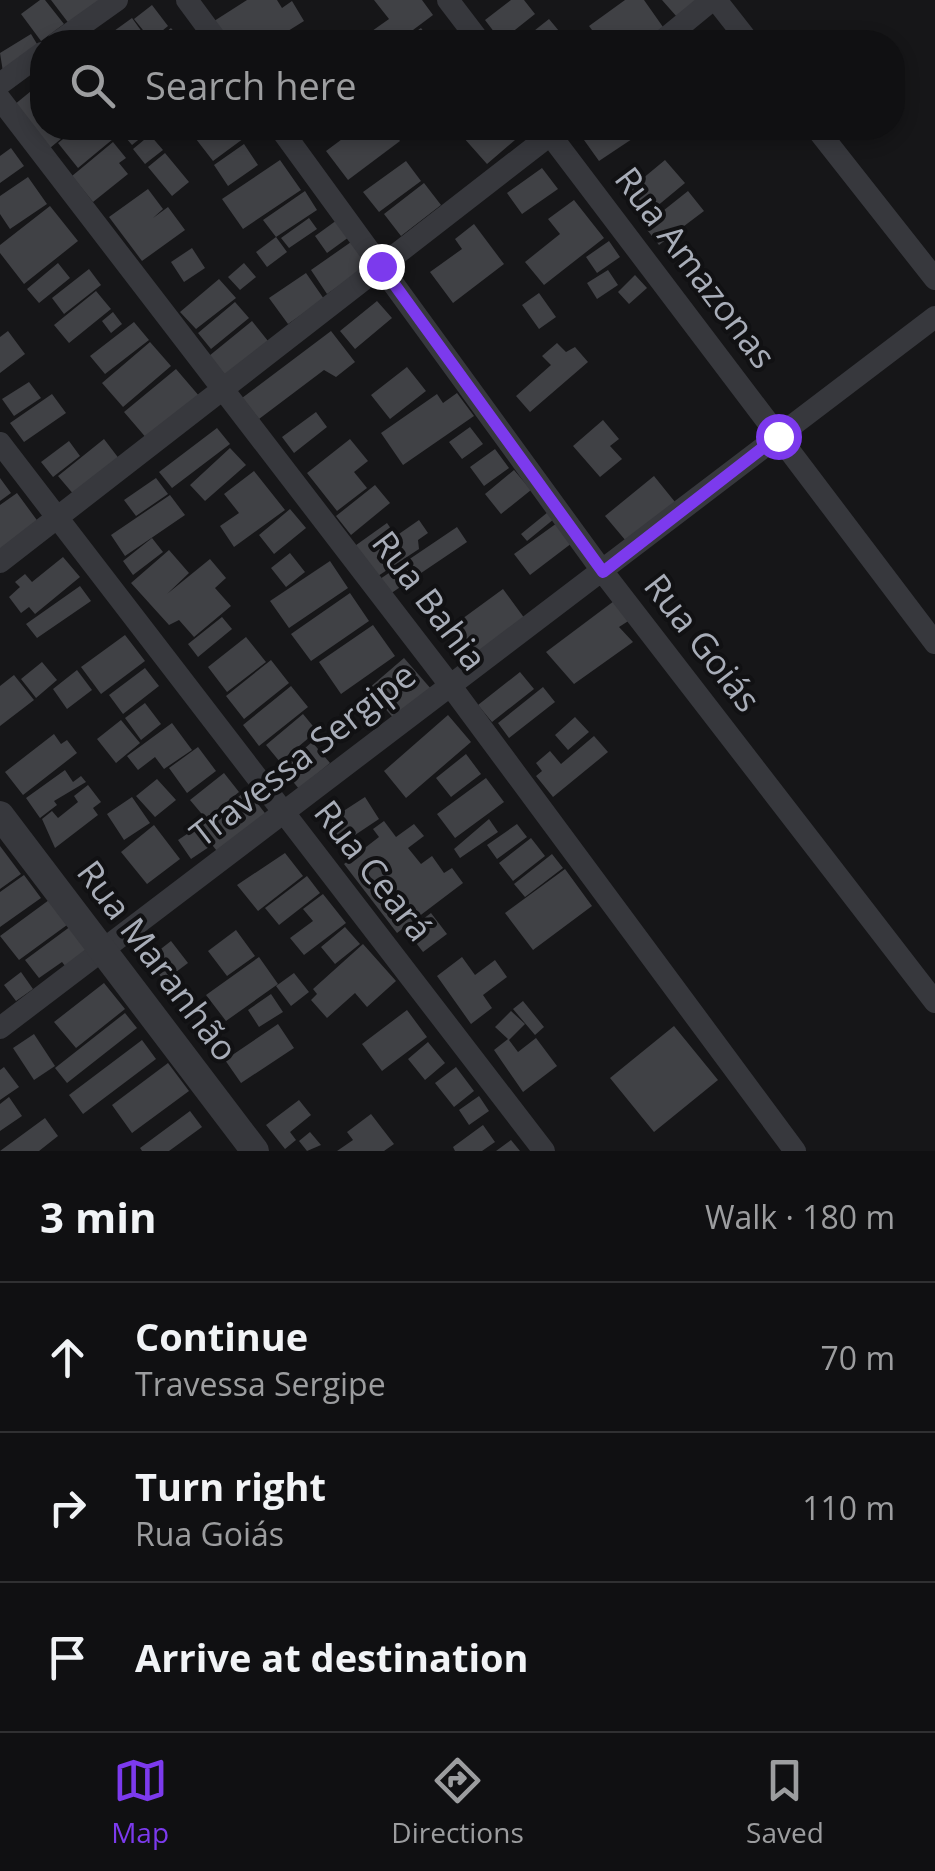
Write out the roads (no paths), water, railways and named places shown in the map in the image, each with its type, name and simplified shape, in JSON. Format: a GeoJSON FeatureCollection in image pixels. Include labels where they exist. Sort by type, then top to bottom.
{"type":"FeatureCollection","features":[{"type":"Feature","properties":{"kind":"street"},"geometry":{"type":"LineString","coordinates":[[75,30],[117,0]]}},
{"type":"Feature","properties":{"kind":"street"},"geometry":{"type":"LineString","coordinates":[[187,0],[209,30]]}},
{"type":"Feature","properties":{"kind":"street"},"geometry":{"type":"LineString","coordinates":[[448,0],[471,30]]}},
{"type":"Feature","properties":{"kind":"street"},"geometry":{"type":"LineString","coordinates":[[676,30],[714,0],[740,30]]}},
{"type":"Feature","properties":{"kind":"street"},"geometry":{"type":"LineString","coordinates":[[0,84],[30,63]]}},
{"type":"Feature","properties":{"kind":"street","name":"Rua Bahia"},"geometry":{"type":"LineString","coordinates":[[0,99],[30,138]]}},
{"type":"Feature","properties":{"kind":"street","name":"Rua Bahia"},"geometry":{"type":"LineString","coordinates":[[31,140],[450,686],[795,1151]]}},
{"type":"Feature","properties":{"kind":"street","name":"Rua Goiás"},"geometry":{"type":"LineString","coordinates":[[289,140],[603,572],[935,1002]]}},
{"type":"Feature","properties":{"kind":"street"},"geometry":{"type":"LineString","coordinates":[[0,562],[539,140]]}},
{"type":"Feature","properties":{"kind":"street","name":"Rua Amazonas"},"geometry":{"type":"LineString","coordinates":[[559,140],[935,642]]}},
{"type":"Feature","properties":{"kind":"street"},"geometry":{"type":"LineString","coordinates":[[825,140],[935,279]]}},
{"type":"Feature","properties":{"kind":"street","name":"Travessa Sergipe"},"geometry":{"type":"LineString","coordinates":[[0,1028],[286,815],[935,317]]}},
{"type":"Feature","properties":{"kind":"street","name":"Rua Ceará"},"geometry":{"type":"LineString","coordinates":[[0,443],[544,1151]]}},
{"type":"Feature","properties":{"kind":"street","name":"Rua Maranhão"},"geometry":{"type":"LineString","coordinates":[[0,815],[255,1151]]}}]}
